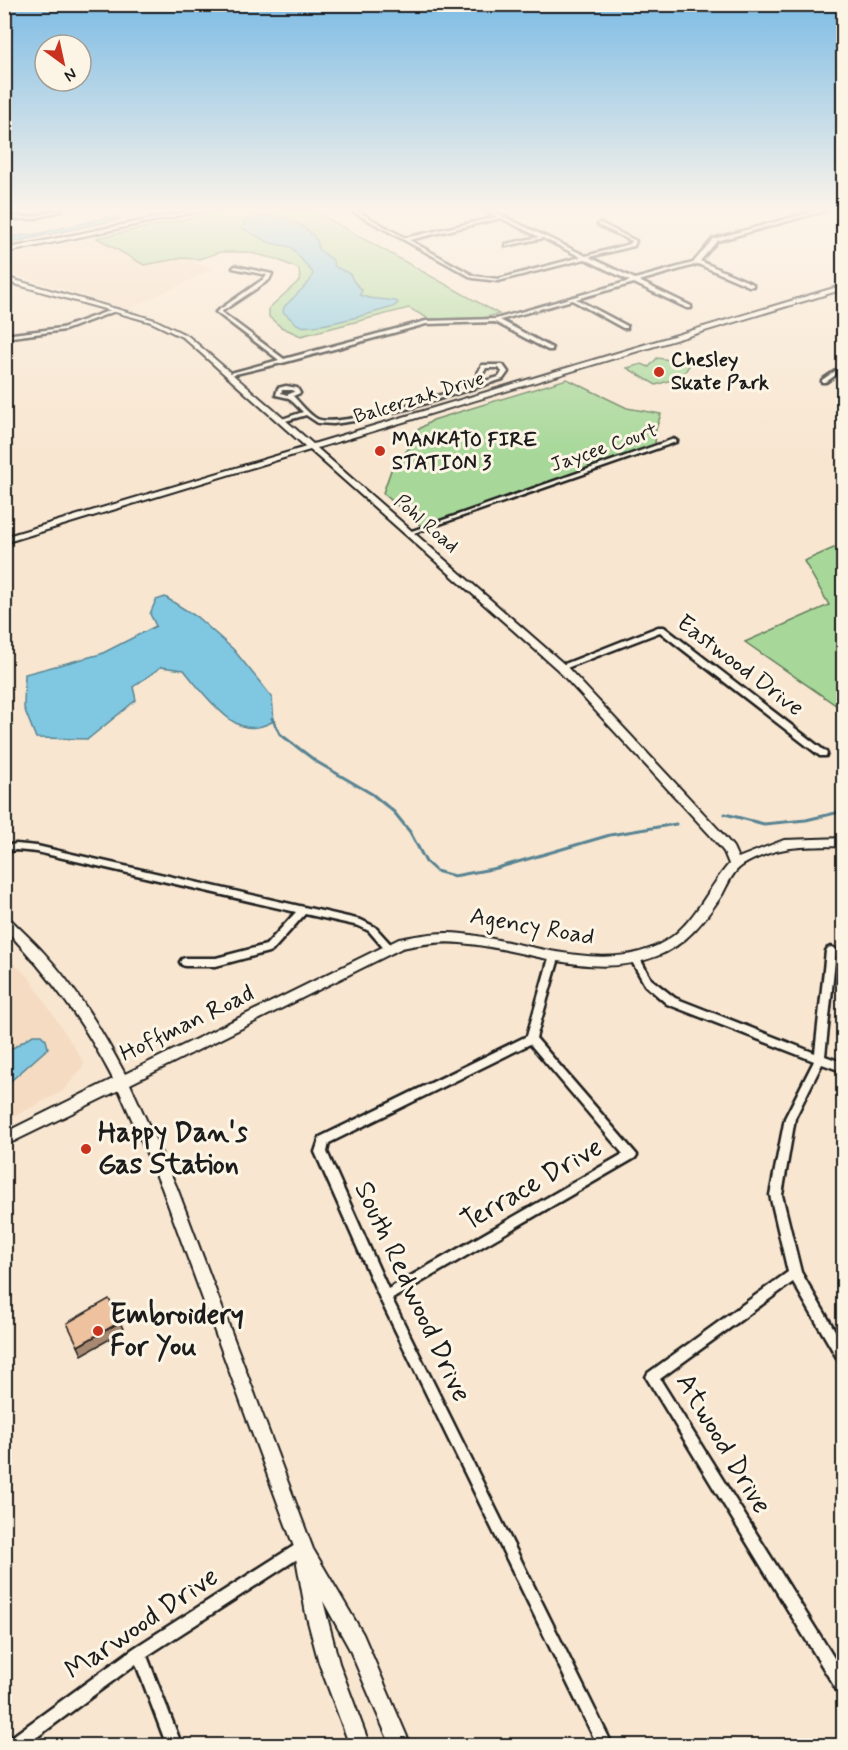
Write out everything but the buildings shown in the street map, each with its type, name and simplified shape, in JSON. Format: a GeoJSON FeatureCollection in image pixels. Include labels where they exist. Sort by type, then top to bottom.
{"type":"FeatureCollection","features":[{"type":"Feature","properties":{"kind":"street","name":"Pohl Road"},"geometry":{"type":"LineString","coordinates":[[50,292],[153,321],[186,337],[561,667],[715,833],[729,850],[735,864]]}},
{"type":"Feature","properties":{"kind":"street"},"geometry":{"type":"LineString","coordinates":[[248,292],[218,312],[284,361]]}},
{"type":"Feature","properties":{"kind":"street"},"geometry":{"type":"LineString","coordinates":[[229,375],[426,322],[496,320],[593,292]]}},
{"type":"Feature","properties":{"kind":"street"},"geometry":{"type":"LineString","coordinates":[[658,292],[689,307]]}},
{"type":"Feature","properties":{"kind":"street","name":"Balcerzak Drive"},"geometry":{"type":"LineString","coordinates":[[4,540],[828,292]]}},
{"type":"Feature","properties":{"kind":"street"},"geometry":{"type":"LineString","coordinates":[[571,298],[625,327]]}},
{"type":"Feature","properties":{"kind":"street"},"geometry":{"type":"LineString","coordinates":[[4,337],[63,329],[116,310]]}},
{"type":"Feature","properties":{"kind":"street"},"geometry":{"type":"LineString","coordinates":[[496,320],[550,349]]}},
{"type":"Feature","properties":{"kind":"street"},"geometry":{"type":"LineString","coordinates":[[290,396],[318,421],[346,422],[474,386],[501,378],[505,372],[501,366],[484,366],[474,386]]}},
{"type":"Feature","properties":{"kind":"street"},"geometry":{"type":"LineString","coordinates":[[824,381],[843,366]]}},
{"type":"Feature","properties":{"kind":"street"},"geometry":{"type":"LineString","coordinates":[[282,420],[307,413]]}},
{"type":"Feature","properties":{"kind":"street","name":"Jaycee Court"},"geometry":{"type":"LineString","coordinates":[[409,533],[674,441]]}},
{"type":"Feature","properties":{"kind":"street","name":"Eastwood Drive"},"geometry":{"type":"LineString","coordinates":[[561,667],[661,629],[823,754]]}},
{"type":"Feature","properties":{"kind":"street"},"geometry":{"type":"LineString","coordinates":[[735,864],[786,843],[843,842]]}},
{"type":"Feature","properties":{"kind":"street"},"geometry":{"type":"LineString","coordinates":[[4,849],[15,847],[37,849],[361,923],[372,929],[390,949]]}},
{"type":"Feature","properties":{"kind":"street","name":"Agency Road"},"geometry":{"type":"LineString","coordinates":[[390,949],[412,940],[447,936],[469,937],[554,958],[591,961],[635,958],[658,952],[684,936],[713,899],[735,864]]}},
{"type":"Feature","properties":{"kind":"street"},"geometry":{"type":"LineString","coordinates":[[185,962],[216,962],[269,948],[302,911]]}},
{"type":"Feature","properties":{"kind":"street"},"geometry":{"type":"LineString","coordinates":[[4,920],[63,986],[123,1081],[154,1147],[303,1547],[356,1641],[401,1746]]}},
{"type":"Feature","properties":{"kind":"street","name":"Hoffman Road"},"geometry":{"type":"LineString","coordinates":[[4,1140],[390,949]]}},
{"type":"Feature","properties":{"kind":"street"},"geometry":{"type":"LineString","coordinates":[[831,951],[820,1058],[790,1118],[776,1195],[795,1274],[843,1359]]}},
{"type":"Feature","properties":{"kind":"street"},"geometry":{"type":"LineString","coordinates":[[531,1039],[554,958]]}},
{"type":"Feature","properties":{"kind":"street"},"geometry":{"type":"LineString","coordinates":[[635,958],[648,982],[671,1001],[843,1068]]}},
{"type":"Feature","properties":{"kind":"street","name":"South Redwood Drive"},"geometry":{"type":"LineString","coordinates":[[531,1039],[324,1140],[321,1152],[385,1296],[606,1746]]}},
{"type":"Feature","properties":{"kind":"street","name":"Terrace Drive"},"geometry":{"type":"LineString","coordinates":[[385,1296],[631,1155],[531,1039]]}},
{"type":"Feature","properties":{"kind":"street","name":"Atwood Drive"},"geometry":{"type":"LineString","coordinates":[[795,1274],[652,1377],[843,1689]]}},
{"type":"Feature","properties":{"kind":"street"},"geometry":{"type":"LineString","coordinates":[[303,1547],[328,1663],[360,1746]]}},
{"type":"Feature","properties":{"kind":"street","name":"Marwood Drive"},"geometry":{"type":"LineString","coordinates":[[11,1746],[139,1653],[303,1547]]}},
{"type":"Feature","properties":{"kind":"street"},"geometry":{"type":"LineString","coordinates":[[139,1653],[175,1746]]}},
{"type":"Feature","properties":{"kind":"shaded area"},"geometry":{"type":"Polygon","coordinates":[[[71,292],[165,292],[129,309],[71,292]]]}},
{"type":"Feature","properties":{"kind":"shaded area"},"geometry":{"type":"Polygon","coordinates":[[[5,956],[28,976],[85,1064],[63,1091],[5,1121],[5,956]]]}},
{"type":"Feature","properties":{"kind":"green space"},"geometry":{"type":"Polygon","coordinates":[[[287,292],[459,292],[499,314],[483,318],[429,319],[409,308],[301,336],[281,327],[269,317],[269,308],[287,292]]]}},
{"type":"Feature","properties":{"kind":"green space","name":"Chesley Skate Park"},"geometry":{"type":"Polygon","coordinates":[[[657,358],[691,363],[678,382],[671,380],[656,385],[627,368],[642,364],[649,367],[657,358]]]}},
{"type":"Feature","properties":{"kind":"green space"},"geometry":{"type":"Polygon","coordinates":[[[567,379],[627,408],[661,414],[656,429],[655,445],[421,526],[383,493],[391,470],[409,448],[413,433],[433,420],[567,379]]]}},
{"type":"Feature","properties":{"kind":"green space"},"geometry":{"type":"Polygon","coordinates":[[[843,544],[843,710],[745,642],[829,605],[804,561],[843,544]]]}},
{"type":"Feature","properties":{"kind":"water"},"geometry":{"type":"Polygon","coordinates":[[[299,292],[361,292],[360,295],[369,298],[398,303],[393,307],[360,316],[309,327],[296,324],[283,312],[284,307],[299,292]]]}},
{"type":"Feature","properties":{"kind":"water"},"geometry":{"type":"Polygon","coordinates":[[[165,597],[197,617],[233,649],[272,697],[274,721],[255,727],[235,723],[211,701],[184,670],[161,667],[133,687],[136,700],[88,739],[36,738],[24,708],[25,674],[101,654],[156,626],[150,614],[156,600],[165,597]]]}},
{"type":"Feature","properties":{"kind":"water"},"geometry":{"type":"Polygon","coordinates":[[[33,1035],[41,1035],[46,1040],[48,1048],[5,1086],[5,1053],[33,1035]]]}},
{"type":"Feature","properties":{"kind":"waterway"},"geometry":{"type":"LineString","coordinates":[[272,718],[280,734],[317,762],[372,794],[394,812],[410,832],[426,862],[436,871],[454,876],[497,868],[610,835],[676,824]]}},
{"type":"Feature","properties":{"kind":"waterway"},"geometry":{"type":"LineString","coordinates":[[725,814],[764,824],[806,820],[844,811]]}},
{"type":"Feature","properties":{"kind":"place","name":"Chesley Skate Park"},"geometry":{"type":"Point","coordinates":[659,372]}},
{"type":"Feature","properties":{"kind":"place","name":"MANKATO FIRE STATION 3"},"geometry":{"type":"Point","coordinates":[380,451]}},
{"type":"Feature","properties":{"kind":"place","name":"Happy Dan's Gas Station"},"geometry":{"type":"Point","coordinates":[86,1149]}},
{"type":"Feature","properties":{"kind":"place","name":"Embroidery For You"},"geometry":{"type":"Point","coordinates":[98,1331]}}]}
